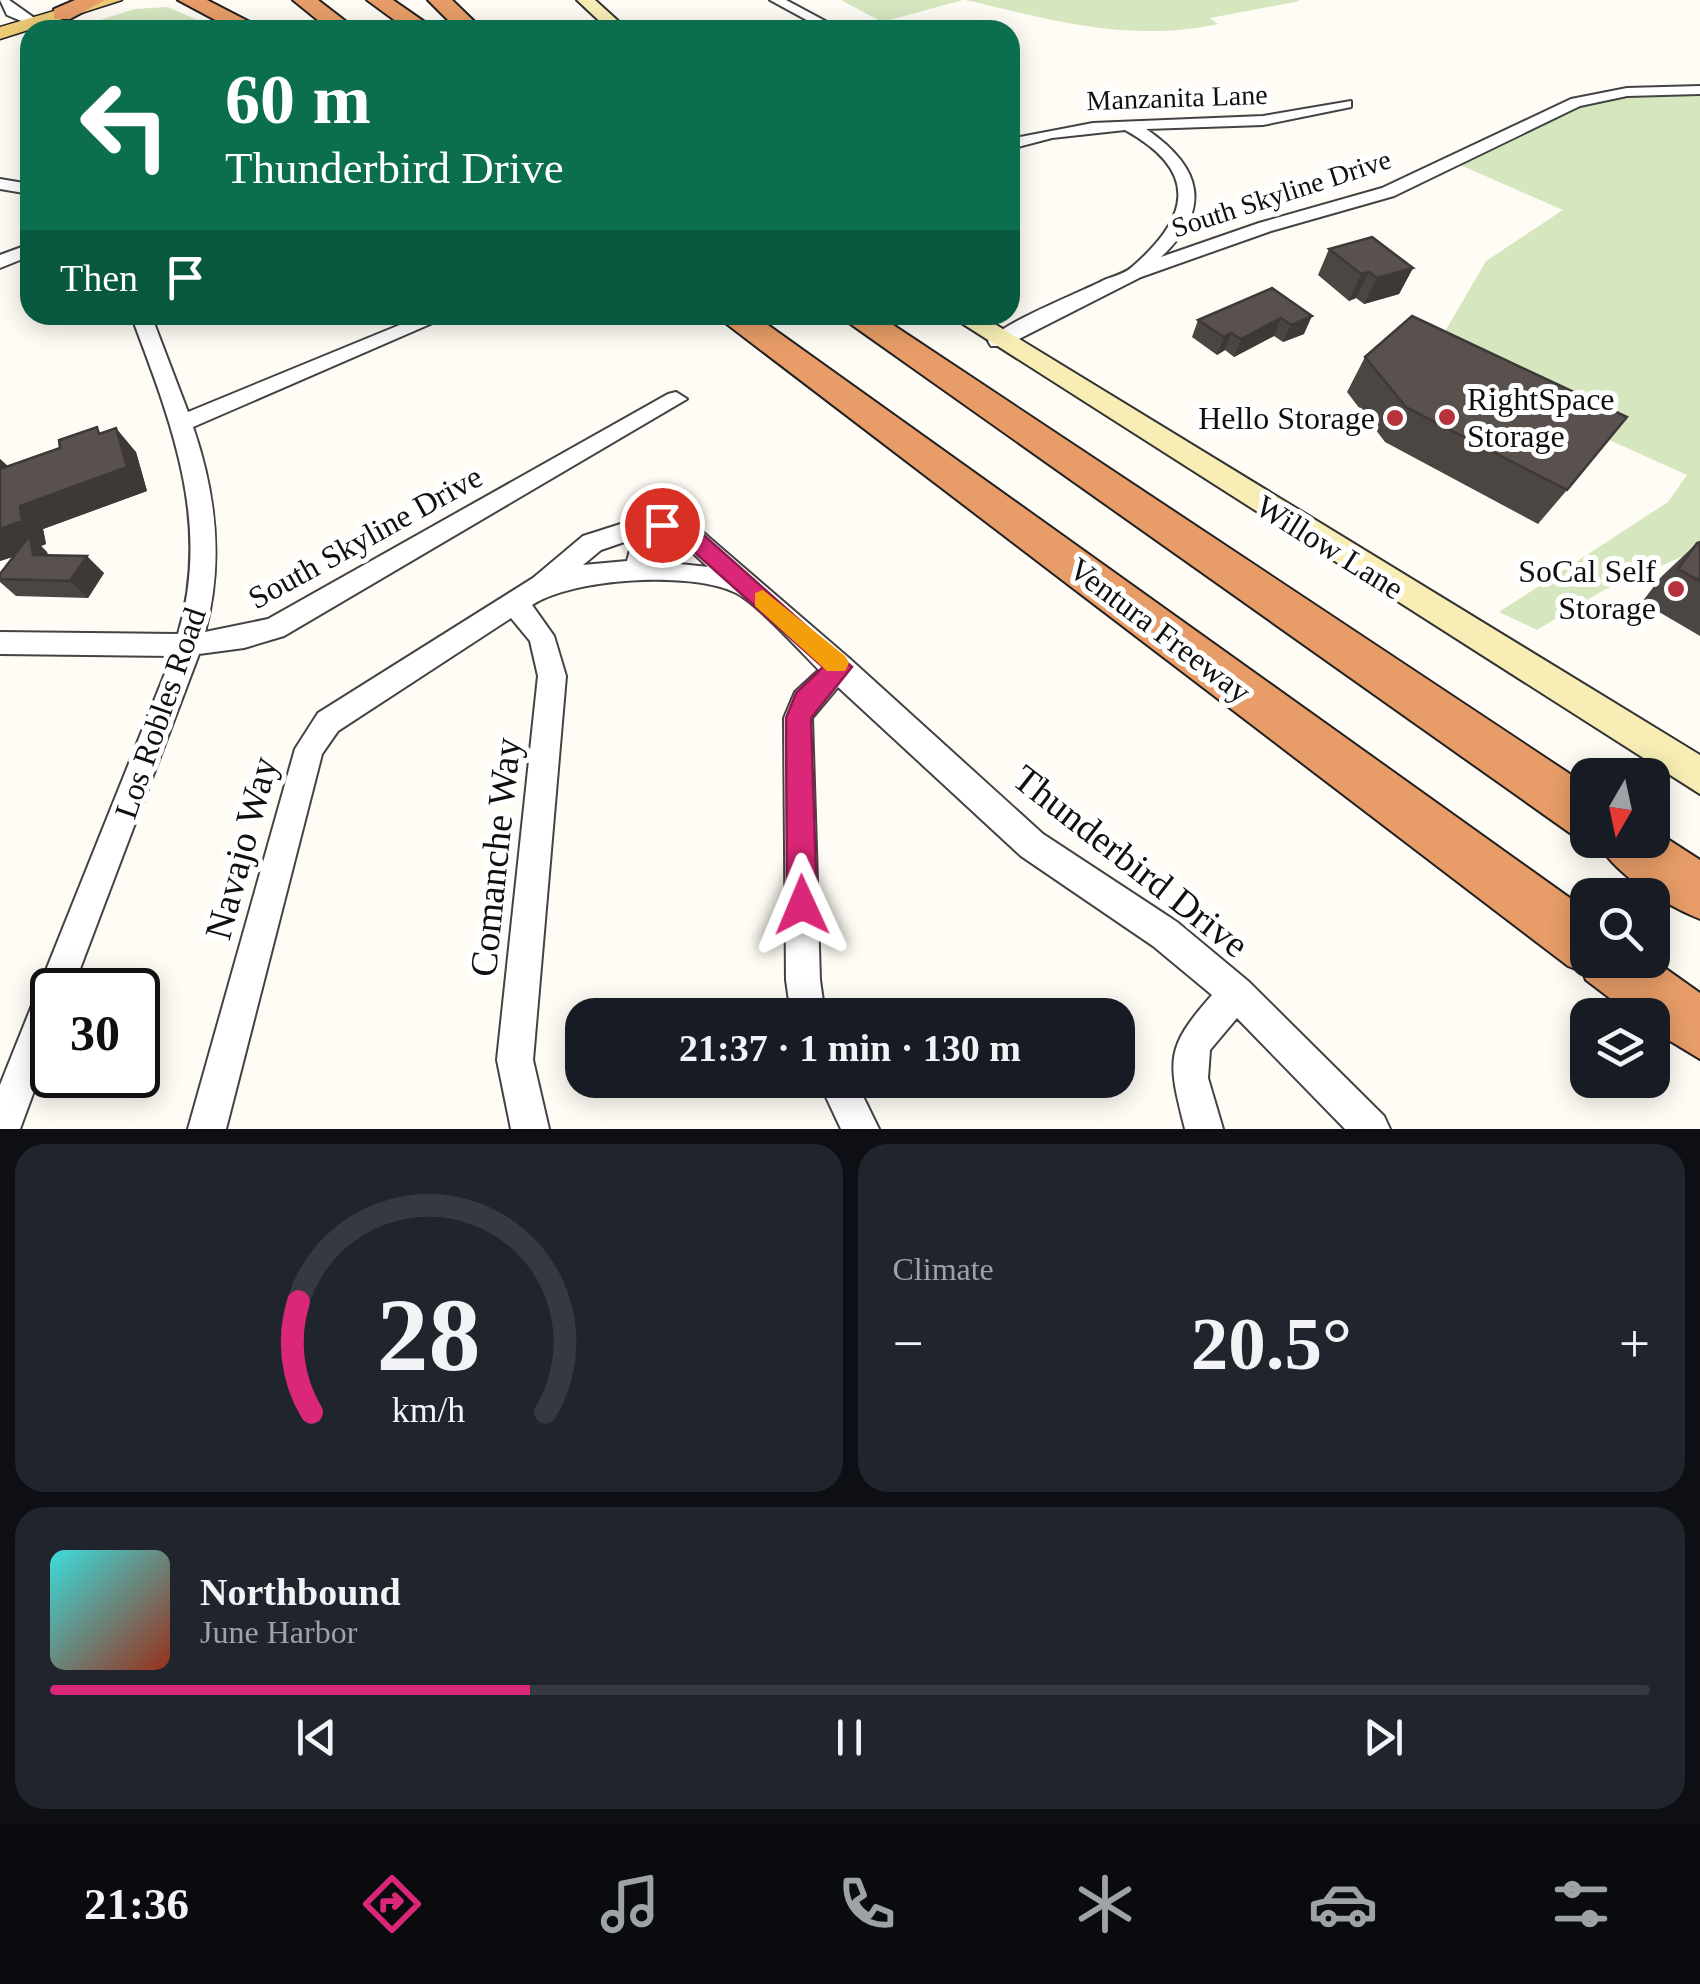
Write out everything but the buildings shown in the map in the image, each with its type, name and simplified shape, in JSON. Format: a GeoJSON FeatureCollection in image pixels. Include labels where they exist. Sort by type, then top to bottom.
{"type":"FeatureCollection","features":[{"type":"Feature","properties":{"kind":"highway"},"geometry":{"type":"LineString","coordinates":[[57,20],[94,0]]}},
{"type":"Feature","properties":{"kind":"highway"},"geometry":{"type":"LineString","coordinates":[[189,0],[231,20]]}},
{"type":"Feature","properties":{"kind":"highway"},"geometry":{"type":"LineString","coordinates":[[304,0],[331,20]]}},
{"type":"Feature","properties":{"kind":"highway"},"geometry":{"type":"LineString","coordinates":[[378,0],[409,20]]}},
{"type":"Feature","properties":{"kind":"highway"},"geometry":{"type":"LineString","coordinates":[[439,0],[460,20]]}},
{"type":"Feature","properties":{"kind":"highway","name":"Ventura Freeway"},"geometry":{"type":"LineString","coordinates":[[746,325],[1570,933]]}},
{"type":"Feature","properties":{"kind":"highway"},"geometry":{"type":"LineString","coordinates":[[870,325],[1030,438],[1570,804]]}},
{"type":"Feature","properties":{"kind":"highway"},"geometry":{"type":"LineString","coordinates":[[1649,858],[1700,892]]}},
{"type":"Feature","properties":{"kind":"highway"},"geometry":{"type":"LineString","coordinates":[[1631,978],[1700,1029]]}},
{"type":"Feature","properties":{"kind":"main road"},"geometry":{"type":"LineString","coordinates":[[65,20],[120,2]]}},
{"type":"Feature","properties":{"kind":"street"},"geometry":{"type":"LineString","coordinates":[[2,0],[12,12],[29,20]]}},
{"type":"Feature","properties":{"kind":"street"},"geometry":{"type":"LineString","coordinates":[[585,0],[608,20]]}},
{"type":"Feature","properties":{"kind":"street"},"geometry":{"type":"LineString","coordinates":[[776,0],[815,20]]}},
{"type":"Feature","properties":{"kind":"street","name":"South Skyline Drive"},"geometry":{"type":"LineString","coordinates":[[998,341],[1134,274],[1265,227],[1362,202],[1576,102],[1627,92],[1700,90]]}},
{"type":"Feature","properties":{"kind":"street","name":"Manzanita Lane"},"geometry":{"type":"LineString","coordinates":[[1020,138],[1125,124],[1265,122],[1346,104]]}},
{"type":"Feature","properties":{"kind":"street"},"geometry":{"type":"LineString","coordinates":[[1125,124],[1144,134],[1172,159],[1187,200],[1180,226],[1134,274]]}},
{"type":"Feature","properties":{"kind":"street","name":"Los Robles Road"},"geometry":{"type":"LineString","coordinates":[[65,968],[192,642],[207,564],[207,523],[200,479],[145,325]]}},
{"type":"Feature","properties":{"kind":"street"},"geometry":{"type":"LineString","coordinates":[[182,422],[417,325]]}},
{"type":"Feature","properties":{"kind":"street","name":"Willow Lane"},"geometry":{"type":"LineString","coordinates":[[976,325],[1700,776]]}},
{"type":"Feature","properties":{"kind":"street","name":"South Skyline Drive"},"geometry":{"type":"LineString","coordinates":[[0,644],[192,642],[252,636],[275,628],[676,399]]}},
{"type":"Feature","properties":{"kind":"street"},"geometry":{"type":"LineString","coordinates":[[637,573],[650,524]]}},
{"type":"Feature","properties":{"kind":"street","name":"Thunderbird Drive"},"geometry":{"type":"LineString","coordinates":[[650,524],[690,535],[1032,845],[1165,934],[1236,993],[1371,1129]]}},
{"type":"Feature","properties":{"kind":"street","name":"Navajo Way"},"geometry":{"type":"LineString","coordinates":[[207,1129],[309,749],[328,722],[356,700],[542,586],[592,542],[650,524]]}},
{"type":"Feature","properties":{"kind":"street","name":"Thunderbird Drive"},"geometry":{"type":"LineString","coordinates":[[637,573],[698,574],[746,584]]}},
{"type":"Feature","properties":{"kind":"street","name":"Navajo Way"},"geometry":{"type":"LineString","coordinates":[[542,586],[593,574],[637,573]]}},
{"type":"Feature","properties":{"kind":"street","name":"Comanche Way"},"geometry":{"type":"LineString","coordinates":[[514,604],[529,616],[542,638],[552,676],[515,1060],[530,1129]]}},
{"type":"Feature","properties":{"kind":"street"},"geometry":{"type":"LineString","coordinates":[[806,998],[798,718],[805,701],[840,667]]}},
{"type":"Feature","properties":{"kind":"street"},"geometry":{"type":"LineString","coordinates":[[1204,1129],[1190,1078],[1193,1043],[1236,993]]}},
{"type":"Feature","properties":{"kind":"street"},"geometry":{"type":"LineString","coordinates":[[0,1129],[30,1053]]}},
{"type":"Feature","properties":{"kind":"street"},"geometry":{"type":"LineString","coordinates":[[845,1098],[860,1129]]}},
{"type":"Feature","properties":{"kind":"green space"},"geometry":{"type":"Polygon","coordinates":[[[841,0],[963,0],[889,20],[878,20],[841,0]]]}},
{"type":"Feature","properties":{"kind":"green space"},"geometry":{"type":"Polygon","coordinates":[[[966,0],[1300,1],[1210,18],[1218,24],[1154,31],[1091,27],[966,0]]]}},
{"type":"Feature","properties":{"kind":"green space"},"geometry":{"type":"Polygon","coordinates":[[[168,7],[197,20],[100,20],[135,9],[168,7]]]}},
{"type":"Feature","properties":{"kind":"green space"},"geometry":{"type":"Polygon","coordinates":[[[1700,90],[1700,549],[1604,590],[1537,630],[1499,612],[1668,502],[1687,475],[1429,359],[1486,261],[1563,210],[1451,161],[1600,96],[1700,90]]]}},
{"type":"Feature","properties":{"kind":"slow traffic"},"geometry":{"type":"LineString","coordinates":[[763,599],[836,663]]}},
{"type":"Feature","properties":{"kind":"place","name":"RightSpace Storage"},"geometry":{"type":"Point","coordinates":[1447,417]}},
{"type":"Feature","properties":{"kind":"place","name":"Hello Storage"},"geometry":{"type":"Point","coordinates":[1395,418]}},
{"type":"Feature","properties":{"kind":"place","name":"SoCal Self Storage"},"geometry":{"type":"Point","coordinates":[1676,589]}},
{"type":"Feature","properties":{"kind":"route"},"geometry":{"type":"LineString","coordinates":[[662,525],[690,535],[840,667],[805,701],[798,718],[802,905]]}}]}
